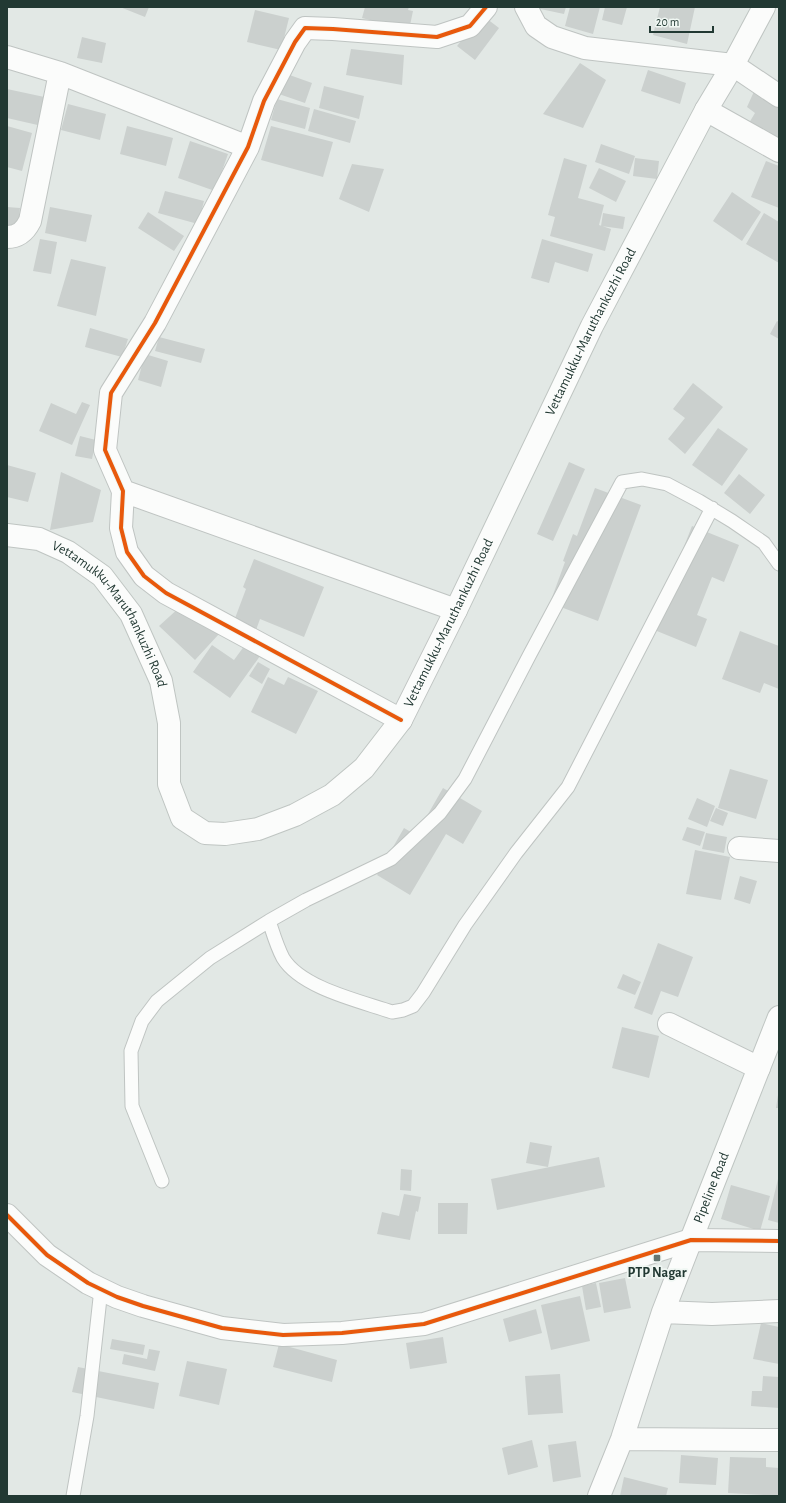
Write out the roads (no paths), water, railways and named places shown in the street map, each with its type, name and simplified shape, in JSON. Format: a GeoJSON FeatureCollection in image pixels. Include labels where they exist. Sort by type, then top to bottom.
{"type":"FeatureCollection","features":[{"type":"Feature","properties":{"kind":"street"},"geometry":{"type":"LineString","coordinates":[[401,720],[166,593],[144,576],[127,552],[120,528],[123,491],[105,450],[111,393],[155,323],[248,147],[264,101],[305,28],[438,37],[470,26],[486,7]]}},
{"type":"Feature","properties":{"kind":"street"},"geometry":{"type":"LineString","coordinates":[[526,7],[536,26],[552,37],[585,48],[733,65],[779,96]]}},
{"type":"Feature","properties":{"kind":"street","name":"Vettamukku-Maruthankuzhi Road"},"geometry":{"type":"LineString","coordinates":[[7,535],[39,539],[68,552],[102,576],[131,614],[161,681],[169,723],[169,784],[182,818],[205,832],[225,834],[258,829],[295,816],[332,794],[364,768],[401,720],[456,610],[592,326],[706,110],[733,65],[764,7]]}},
{"type":"Feature","properties":{"kind":"street"},"geometry":{"type":"LineString","coordinates":[[7,57],[60,74],[248,147]]}},
{"type":"Feature","properties":{"kind":"street"},"geometry":{"type":"LineString","coordinates":[[7,237],[18,235],[25,230],[30,221],[60,74]]}},
{"type":"Feature","properties":{"kind":"street"},"geometry":{"type":"LineString","coordinates":[[706,110],[779,151]]}},
{"type":"Feature","properties":{"kind":"street"},"geometry":{"type":"LineString","coordinates":[[123,491],[456,610]]}},
{"type":"Feature","properties":{"kind":"street"},"geometry":{"type":"LineString","coordinates":[[739,848],[779,851]]}},
{"type":"Feature","properties":{"kind":"street","name":"Pipeline Road"},"geometry":{"type":"LineString","coordinates":[[600,1496],[622,1439],[663,1312],[779,1018]]}},
{"type":"Feature","properties":{"kind":"street"},"geometry":{"type":"LineString","coordinates":[[669,1024],[759,1068]]}},
{"type":"Feature","properties":{"kind":"street"},"geometry":{"type":"LineString","coordinates":[[7,1215],[47,1255],[88,1283],[117,1297],[143,1306],[222,1328],[283,1335],[342,1333],[424,1324],[691,1240],[779,1242]]}},
{"type":"Feature","properties":{"kind":"street"},"geometry":{"type":"LineString","coordinates":[[663,1312],[712,1314],[779,1311]]}},
{"type":"Feature","properties":{"kind":"street"},"geometry":{"type":"LineString","coordinates":[[622,1439],[779,1440]]}},
{"type":"Feature","properties":{"kind":"lane"},"geometry":{"type":"LineString","coordinates":[[162,1181],[132,1106],[130,1050],[142,1021],[157,1001],[210,958],[306,900],[391,859],[440,813],[465,778],[622,482],[642,479],[667,484],[732,520],[764,543],[779,564]]}},
{"type":"Feature","properties":{"kind":"lane"},"geometry":{"type":"LineString","coordinates":[[269,921],[283,959],[302,978],[325,989],[392,1012],[413,1006],[423,993],[465,925],[516,853],[568,787],[712,508]]}},
{"type":"Feature","properties":{"kind":"lane"},"geometry":{"type":"LineString","coordinates":[[73,1496],[87,1416],[101,1289]]}},
{"type":"Feature","properties":{"kind":"place","name":"PTP Nagar"},"geometry":{"type":"Point","coordinates":[657,1258]}}]}
